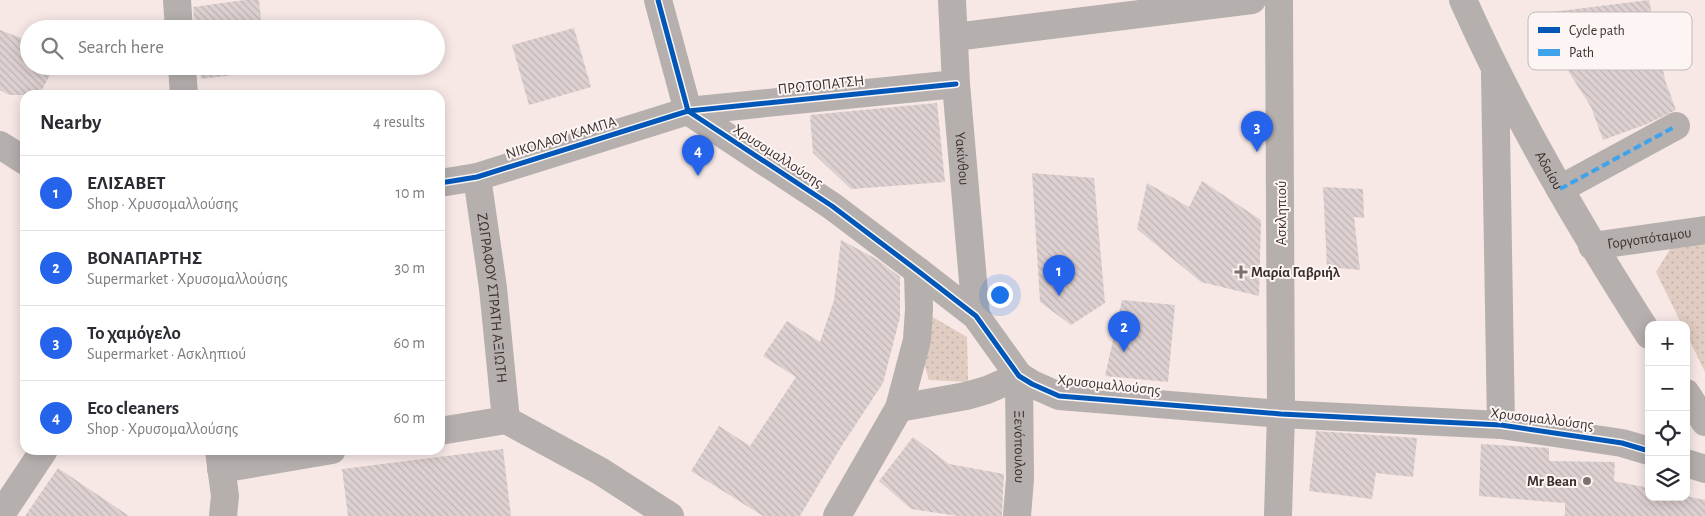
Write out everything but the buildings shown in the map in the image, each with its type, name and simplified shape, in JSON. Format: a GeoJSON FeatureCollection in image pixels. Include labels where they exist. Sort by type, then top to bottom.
{"type":"FeatureCollection","features":[{"type":"Feature","properties":{"kind":"street"},"geometry":{"type":"LineString","coordinates":[[177,0],[178,20]]}},
{"type":"Feature","properties":{"kind":"street"},"geometry":{"type":"LineString","coordinates":[[658,0],[688,111]]}},
{"type":"Feature","properties":{"kind":"street","name":"Υακίνθου"},"geometry":{"type":"LineString","coordinates":[[952,0],[956,84],[976,316]]}},
{"type":"Feature","properties":{"kind":"street"},"geometry":{"type":"LineString","coordinates":[[955,38],[1252,0]]}},
{"type":"Feature","properties":{"kind":"street","name":"Ασκληπιού"},"geometry":{"type":"LineString","coordinates":[[1278,516],[1281,414],[1279,0]]}},
{"type":"Feature","properties":{"kind":"street","name":"Αδαίου"},"geometry":{"type":"LineString","coordinates":[[1463,0],[1495,71],[1560,189],[1592,246],[1645,329]]}},
{"type":"Feature","properties":{"kind":"street"},"geometry":{"type":"LineString","coordinates":[[1495,71],[1501,425]]}},
{"type":"Feature","properties":{"kind":"street"},"geometry":{"type":"LineString","coordinates":[[183,75],[184,90]]}},
{"type":"Feature","properties":{"kind":"street","name":"ΠΡΩΤΟΠΑΤΣΗ"},"geometry":{"type":"LineString","coordinates":[[688,111],[956,84]]}},
{"type":"Feature","properties":{"kind":"street","name":"ΝΙΚΟΛΑΟΥ ΚΑΜΠΑ"},"geometry":{"type":"LineString","coordinates":[[445,182],[477,177],[688,111]]}},
{"type":"Feature","properties":{"kind":"street","name":"Χρυσομαλλούσης"},"geometry":{"type":"LineString","coordinates":[[688,111],[832,206],[976,316],[1020,376],[1032,384],[1059,396],[1281,414],[1501,425],[1622,443],[1645,450]]}},
{"type":"Feature","properties":{"kind":"street"},"geometry":{"type":"LineString","coordinates":[[1560,189],[1676,126]]}},
{"type":"Feature","properties":{"kind":"street"},"geometry":{"type":"LineString","coordinates":[[0,145],[20,158]]}},
{"type":"Feature","properties":{"kind":"street","name":"ΖΩΓΡΑΦΟΥ ΣΤΡΑΤΗ ΑΞΙΩΤΗ"},"geometry":{"type":"LineString","coordinates":[[477,177],[493,288],[506,420]]}},
{"type":"Feature","properties":{"kind":"street","name":"Γοργοπόταμου"},"geometry":{"type":"LineString","coordinates":[[1592,246],[1705,230]]}},
{"type":"Feature","properties":{"kind":"street"},"geometry":{"type":"LineString","coordinates":[[837,516],[899,408],[917,340],[919,309],[918,272]]}},
{"type":"Feature","properties":{"kind":"street"},"geometry":{"type":"LineString","coordinates":[[899,408],[980,392],[1020,376]]}},
{"type":"Feature","properties":{"kind":"street","name":"Ξενόπουλου"},"geometry":{"type":"LineString","coordinates":[[1017,516],[1020,479],[1020,376]]}},
{"type":"Feature","properties":{"kind":"street"},"geometry":{"type":"LineString","coordinates":[[1690,399],[1705,422]]}},
{"type":"Feature","properties":{"kind":"street"},"geometry":{"type":"LineString","coordinates":[[445,430],[506,420],[600,471],[670,516]]}},
{"type":"Feature","properties":{"kind":"street"},"geometry":{"type":"LineString","coordinates":[[0,516],[41,455]]}},
{"type":"Feature","properties":{"kind":"street"},"geometry":{"type":"LineString","coordinates":[[223,516],[225,496],[220,460],[276,455]]}},
{"type":"Feature","properties":{"kind":"street"},"geometry":{"type":"LineString","coordinates":[[1690,464],[1705,469]]}},
{"type":"Feature","properties":{"kind":"shaded area"},"geometry":{"type":"Polygon","coordinates":[[[1705,241],[1705,372],[1690,341],[1690,321],[1680,321],[1656,272],[1672,246],[1705,241]]]}},
{"type":"Feature","properties":{"kind":"shaded area"},"geometry":{"type":"Polygon","coordinates":[[[919,309],[967,337],[968,382],[929,380],[917,340],[919,309]]]}},
{"type":"Feature","properties":{"kind":"marked path"},"geometry":{"type":"LineString","coordinates":[[1560,189],[1676,126]]}},
{"type":"Feature","properties":{"kind":"cycle path"},"geometry":{"type":"LineString","coordinates":[[658,0],[688,111],[832,206],[976,316],[1019,376],[1032,384],[1059,396],[1281,414],[1501,425],[1622,443],[1645,450]]}},
{"type":"Feature","properties":{"kind":"cycle path"},"geometry":{"type":"LineString","coordinates":[[445,182],[477,177],[688,111],[956,84]]}},
{"type":"Feature","properties":{"kind":"place","name":"Το χαμόγελο"},"geometry":{"type":"Point","coordinates":[1257,152]}},
{"type":"Feature","properties":{"kind":"place","name":"Eco cleaners"},"geometry":{"type":"Point","coordinates":[698,176]}},
{"type":"Feature","properties":{"kind":"place","name":"Μαρία Γαβριήλ"},"geometry":{"type":"Point","coordinates":[1241,272]}},
{"type":"Feature","properties":{"kind":"place","name":"ΕΛΙΣΑΒΕΤ"},"geometry":{"type":"Point","coordinates":[1059,296]}},
{"type":"Feature","properties":{"kind":"place","name":"ΒΟΝΑΠΑΡΤΗΣ"},"geometry":{"type":"Point","coordinates":[1124,352]}},
{"type":"Feature","properties":{"kind":"place","name":"Mr Bean"},"geometry":{"type":"Point","coordinates":[1587,481]}}]}
